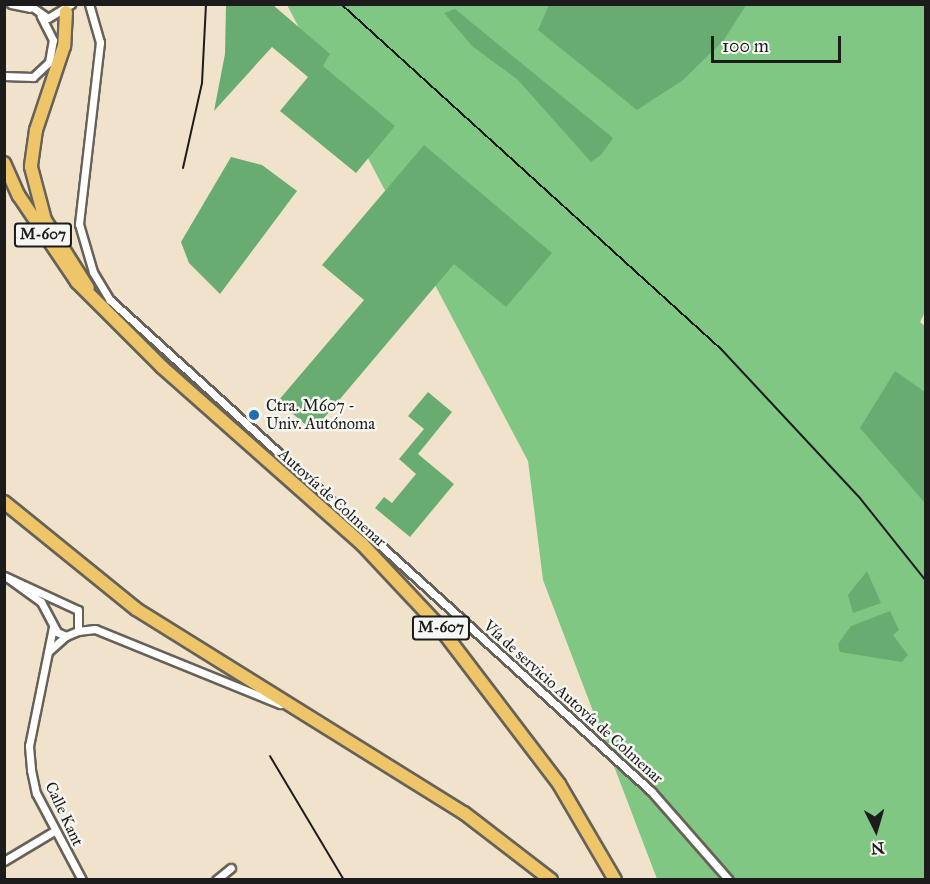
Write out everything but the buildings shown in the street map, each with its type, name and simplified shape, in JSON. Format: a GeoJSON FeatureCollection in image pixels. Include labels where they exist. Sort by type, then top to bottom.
{"type":"FeatureCollection","features":[{"type":"Feature","properties":{"kind":"highway"},"geometry":{"type":"LineString","coordinates":[[68,8],[64,46],[36,130],[32,167],[45,220],[94,300]]}},
{"type":"Feature","properties":{"kind":"highway","name":"Autovía de Colmenar"},"geometry":{"type":"LineString","coordinates":[[4,163],[54,252],[94,300],[362,544],[438,625],[559,784],[615,879]]}},
{"type":"Feature","properties":{"kind":"highway"},"geometry":{"type":"LineString","coordinates":[[4,502],[136,609],[294,710],[464,813],[551,879]]}},
{"type":"Feature","properties":{"kind":"street"},"geometry":{"type":"LineString","coordinates":[[4,76],[33,77],[50,62],[53,40],[40,16],[29,6],[11,4]]}},
{"type":"Feature","properties":{"kind":"street","name":"Vía de servicio Autovía de Colmenar"},"geometry":{"type":"LineString","coordinates":[[89,4],[100,42],[79,224],[93,273],[110,300],[651,791],[729,879]]}},
{"type":"Feature","properties":{"kind":"street"},"geometry":{"type":"LineString","coordinates":[[40,16],[68,8]]}},
{"type":"Feature","properties":{"kind":"street"},"geometry":{"type":"LineString","coordinates":[[6,577],[81,614],[78,631]]}},
{"type":"Feature","properties":{"kind":"street"},"geometry":{"type":"LineString","coordinates":[[6,577],[41,602],[53,623],[66,636]]}},
{"type":"Feature","properties":{"kind":"street"},"geometry":{"type":"LineString","coordinates":[[53,623],[65,606]]}},
{"type":"Feature","properties":{"kind":"street","name":"Calle Kant"},"geometry":{"type":"LineString","coordinates":[[53,623],[29,746],[36,794],[82,879]]}},
{"type":"Feature","properties":{"kind":"street"},"geometry":{"type":"LineString","coordinates":[[48,652],[66,636],[78,631],[95,629],[294,710]]}},
{"type":"Feature","properties":{"kind":"street"},"geometry":{"type":"LineString","coordinates":[[4,861],[54,831]]}},
{"type":"Feature","properties":{"kind":"street"},"geometry":{"type":"LineString","coordinates":[[216,879],[231,868]]}},
{"type":"Feature","properties":{"kind":"green space"},"geometry":{"type":"Polygon","coordinates":[[[549,4],[746,5],[724,40],[683,80],[637,110],[538,30],[549,4]]]}},
{"type":"Feature","properties":{"kind":"green space"},"geometry":{"type":"Polygon","coordinates":[[[226,5],[273,5],[330,54],[323,66],[395,126],[356,173],[280,111],[308,77],[272,47],[214,111],[225,54],[226,5]]]}},
{"type":"Feature","properties":{"kind":"green space"},"geometry":{"type":"Polygon","coordinates":[[[287,5],[925,5],[926,310],[920,322],[926,327],[925,879],[657,879],[543,580],[528,461],[287,5]]]}},
{"type":"Feature","properties":{"kind":"green space"},"geometry":{"type":"Polygon","coordinates":[[[455,9],[613,138],[601,155],[591,162],[518,80],[472,46],[444,13],[455,9]]]}},
{"type":"Feature","properties":{"kind":"green space"},"geometry":{"type":"Polygon","coordinates":[[[424,145],[552,253],[506,307],[454,264],[313,431],[278,401],[364,300],[322,265],[424,145]]]}},
{"type":"Feature","properties":{"kind":"green space"},"geometry":{"type":"Polygon","coordinates":[[[231,157],[262,165],[297,191],[220,294],[189,263],[181,242],[231,157]]]}},
{"type":"Feature","properties":{"kind":"green space"},"geometry":{"type":"Polygon","coordinates":[[[895,371],[925,392],[925,503],[860,428],[895,371]]]}},
{"type":"Feature","properties":{"kind":"green space"},"geometry":{"type":"Polygon","coordinates":[[[428,392],[452,412],[418,454],[454,484],[410,537],[375,508],[384,497],[392,503],[416,474],[399,459],[424,429],[408,416],[428,392]]]}},
{"type":"Feature","properties":{"kind":"green space"},"geometry":{"type":"Polygon","coordinates":[[[867,571],[881,603],[853,613],[848,595],[867,571]]]}},
{"type":"Feature","properties":{"kind":"green space"},"geometry":{"type":"Polygon","coordinates":[[[890,611],[899,630],[893,635],[908,655],[902,662],[840,652],[838,644],[851,626],[890,611]]]}},
{"type":"Feature","properties":{"kind":"railway"},"geometry":{"type":"LineString","coordinates":[[183,168],[202,83],[206,4]]}},
{"type":"Feature","properties":{"kind":"railway"},"geometry":{"type":"LineString","coordinates":[[341,4],[721,349],[859,497],[926,581]]}},
{"type":"Feature","properties":{"kind":"railway"},"geometry":{"type":"LineString","coordinates":[[270,756],[344,880]]}},
{"type":"Feature","properties":{"kind":"place","name":"Ctra. M607 - Univ. Autónoma"},"geometry":{"type":"Point","coordinates":[254,415]}}]}
